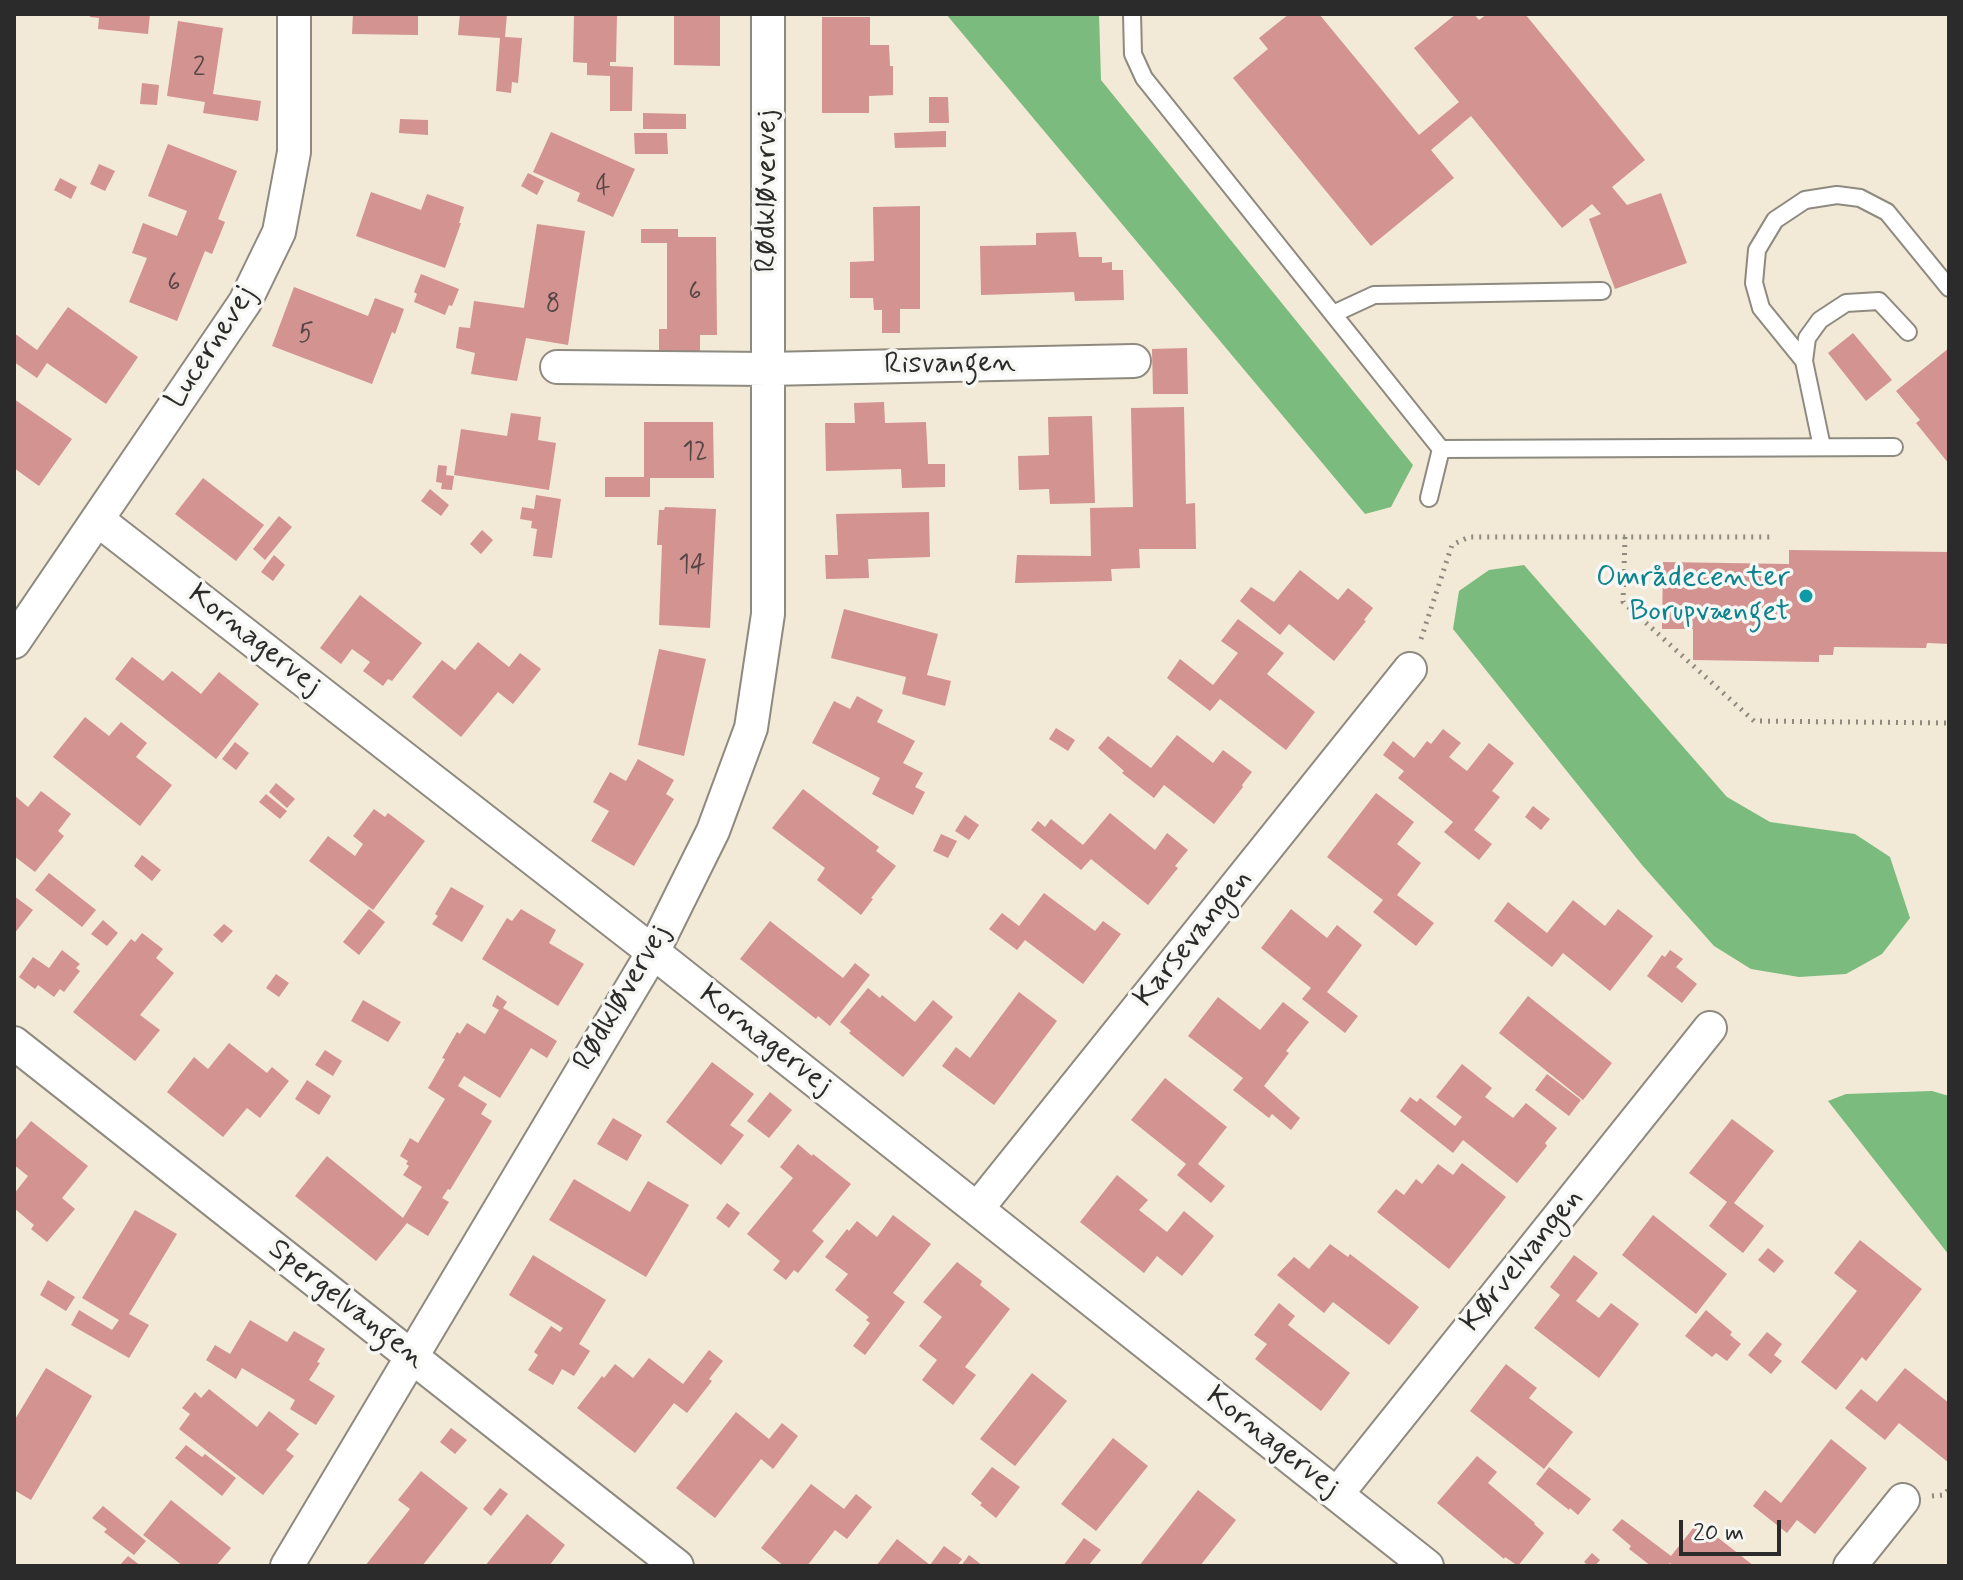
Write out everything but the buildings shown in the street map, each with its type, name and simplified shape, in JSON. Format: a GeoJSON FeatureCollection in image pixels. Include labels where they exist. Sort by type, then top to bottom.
{"type":"FeatureCollection","features":[{"type":"Feature","properties":{"kind":"street","name":"Lucernevej"},"geometry":{"type":"LineString","coordinates":[[14,642],[245,302],[279,232],[294,152],[294,14]]}},
{"type":"Feature","properties":{"kind":"street","name":"Rødkløvervej"},"geometry":{"type":"LineString","coordinates":[[287,1566],[653,952],[713,831],[751,728],[768,614],[768,14]]}},
{"type":"Feature","properties":{"kind":"street","name":"Risvangen"},"geometry":{"type":"LineString","coordinates":[[767,369],[1134,361]]}},
{"type":"Feature","properties":{"kind":"street"},"geometry":{"type":"LineString","coordinates":[[557,367],[767,369]]}},
{"type":"Feature","properties":{"kind":"street","name":"Kornagervej"},"geometry":{"type":"LineString","coordinates":[[98,520],[653,952],[1427,1566]]}},
{"type":"Feature","properties":{"kind":"street","name":"Karsevangen"},"geometry":{"type":"LineString","coordinates":[[977,1209],[1410,669]]}},
{"type":"Feature","properties":{"kind":"street","name":"Kørvelvangen"},"geometry":{"type":"LineString","coordinates":[[1337,1494],[1710,1028]]}},
{"type":"Feature","properties":{"kind":"street","name":"Spergelvangen"},"geometry":{"type":"LineString","coordinates":[[14,1043],[677,1566]]}},
{"type":"Feature","properties":{"kind":"street"},"geometry":{"type":"LineString","coordinates":[[1850,1566],[1903,1500]]}},
{"type":"Feature","properties":{"kind":"lane"},"geometry":{"type":"LineString","coordinates":[[1132,14],[1133,54],[1144,78],[1441,449]]}},
{"type":"Feature","properties":{"kind":"lane"},"geometry":{"type":"LineString","coordinates":[[1804,361],[1761,308],[1754,283],[1757,250],[1775,220],[1805,200],[1837,195],[1860,198],[1887,212],[1949,288]]}},
{"type":"Feature","properties":{"kind":"lane"},"geometry":{"type":"LineString","coordinates":[[1333,314],[1374,295],[1602,291]]}},
{"type":"Feature","properties":{"kind":"lane"},"geometry":{"type":"LineString","coordinates":[[1822,447],[1804,361],[1807,338],[1820,320],[1846,303],[1879,301],[1908,332]]}},
{"type":"Feature","properties":{"kind":"lane"},"geometry":{"type":"LineString","coordinates":[[1441,449],[1894,447]]}},
{"type":"Feature","properties":{"kind":"lane"},"geometry":{"type":"LineString","coordinates":[[1429,498],[1441,449]]}},
{"type":"Feature","properties":{"kind":"path"},"geometry":{"type":"LineString","coordinates":[[1410,669],[1452,545],[1469,537],[1774,537]]}},
{"type":"Feature","properties":{"kind":"path"},"geometry":{"type":"LineString","coordinates":[[1625,537],[1623,602],[1754,721],[1949,723]]}},
{"type":"Feature","properties":{"kind":"green space"},"geometry":{"type":"Polygon","coordinates":[[[946,14],[1099,14],[1101,80],[1413,465],[1391,507],[1365,514],[946,14]]]}},
{"type":"Feature","properties":{"kind":"green space"},"geometry":{"type":"Polygon","coordinates":[[[1524,565],[1727,797],[1770,822],[1855,834],[1890,857],[1910,918],[1882,954],[1846,974],[1799,977],[1751,969],[1714,946],[1642,865],[1453,629],[1459,591],[1489,570],[1524,565]]]}},
{"type":"Feature","properties":{"kind":"green space"},"geometry":{"type":"Polygon","coordinates":[[[1932,1091],[1949,1096],[1949,1255],[1828,1101],[1846,1094],[1932,1091]]]}},
{"type":"Feature","properties":{"kind":"place","name":"Områdecenter Borupvænget"},"geometry":{"type":"Point","coordinates":[1806,596]}}]}
